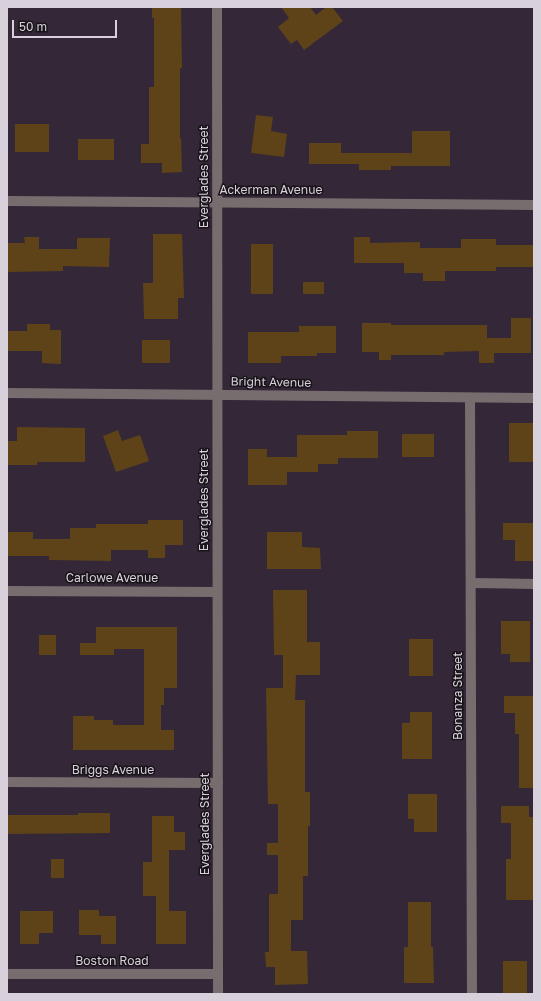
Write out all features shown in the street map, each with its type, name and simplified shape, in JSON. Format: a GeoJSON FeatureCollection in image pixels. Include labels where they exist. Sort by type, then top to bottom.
{"type":"FeatureCollection","features":[{"type":"Feature","properties":{"kind":"street","name":"Everglades Street"},"geometry":{"type":"LineString","coordinates":[[217,7],[218,994]]}},
{"type":"Feature","properties":{"kind":"street","name":"Ackerman Avenue"},"geometry":{"type":"LineString","coordinates":[[7,201],[534,205]]}},
{"type":"Feature","properties":{"kind":"street","name":"Bright Avenue"},"geometry":{"type":"LineString","coordinates":[[7,393],[534,398]]}},
{"type":"Feature","properties":{"kind":"street","name":"Bonanza Street"},"geometry":{"type":"LineString","coordinates":[[470,398],[472,994]]}},
{"type":"Feature","properties":{"kind":"street"},"geometry":{"type":"LineString","coordinates":[[471,583],[534,584]]}},
{"type":"Feature","properties":{"kind":"street","name":"Carlowe Avenue"},"geometry":{"type":"LineString","coordinates":[[7,591],[217,592]]}},
{"type":"Feature","properties":{"kind":"street","name":"Briggs Avenue"},"geometry":{"type":"LineString","coordinates":[[7,782],[218,783]]}},
{"type":"Feature","properties":{"kind":"street","name":"Boston Road"},"geometry":{"type":"LineString","coordinates":[[7,974],[217,974]]}},
{"type":"Feature","properties":{"kind":"building"},"geometry":{"type":"Polygon","coordinates":[[[152,7],[181,7],[182,68],[180,68],[180,138],[182,172],[162,173],[162,163],[141,163],[141,144],[149,144],[149,87],[154,87],[154,18],[152,18],[152,7]]]}},
{"type":"Feature","properties":{"kind":"building"},"geometry":{"type":"Polygon","coordinates":[[[281,7],[310,7],[316,15],[326,7],[332,7],[343,21],[304,50],[297,40],[291,44],[278,27],[289,18],[281,7]]]}},
{"type":"Feature","properties":{"kind":"building"},"geometry":{"type":"Polygon","coordinates":[[[256,115],[273,117],[271,131],[287,134],[284,157],[251,153],[256,115]]]}},
{"type":"Feature","properties":{"kind":"building"},"geometry":{"type":"Polygon","coordinates":[[[15,124],[49,124],[49,152],[15,152],[15,124]]]}},
{"type":"Feature","properties":{"kind":"building"},"geometry":{"type":"Polygon","coordinates":[[[412,131],[450,131],[450,166],[391,166],[391,170],[359,170],[359,164],[309,164],[309,143],[341,143],[341,153],[412,153],[412,131]]]}},
{"type":"Feature","properties":{"kind":"building"},"geometry":{"type":"Polygon","coordinates":[[[78,139],[114,139],[114,160],[78,160],[78,139]]]}},
{"type":"Feature","properties":{"kind":"building"},"geometry":{"type":"Polygon","coordinates":[[[153,234],[182,234],[184,298],[178,298],[178,319],[144,319],[143,283],[153,283],[153,234]]]}},
{"type":"Feature","properties":{"kind":"building"},"geometry":{"type":"Polygon","coordinates":[[[24,237],[39,237],[39,249],[77,249],[77,238],[110,238],[109,267],[63,266],[63,271],[7,272],[7,243],[25,243],[24,237]]]}},
{"type":"Feature","properties":{"kind":"building"},"geometry":{"type":"Polygon","coordinates":[[[354,237],[370,237],[370,243],[420,242],[420,248],[461,248],[461,239],[496,239],[496,245],[534,245],[534,267],[496,267],[496,271],[445,271],[445,281],[423,281],[423,273],[404,273],[404,263],[354,263],[354,237]]]}},
{"type":"Feature","properties":{"kind":"building"},"geometry":{"type":"Polygon","coordinates":[[[251,244],[273,244],[273,294],[251,294],[251,244]]]}},
{"type":"Feature","properties":{"kind":"building"},"geometry":{"type":"Polygon","coordinates":[[[303,282],[324,282],[324,294],[303,294],[303,282]]]}},
{"type":"Feature","properties":{"kind":"building"},"geometry":{"type":"Polygon","coordinates":[[[511,318],[531,318],[531,353],[494,353],[494,363],[479,363],[479,351],[444,352],[444,355],[391,355],[391,360],[379,360],[379,352],[362,352],[362,323],[391,323],[391,325],[487,325],[487,338],[511,338],[511,318]]]}},
{"type":"Feature","properties":{"kind":"building"},"geometry":{"type":"Polygon","coordinates":[[[27,324],[50,324],[50,330],[61,330],[61,364],[42,363],[42,351],[7,351],[7,331],[27,331],[27,324]]]}},
{"type":"Feature","properties":{"kind":"building"},"geometry":{"type":"Polygon","coordinates":[[[299,326],[336,326],[336,353],[317,353],[317,356],[281,356],[281,363],[248,363],[248,332],[299,332],[299,326]]]}},
{"type":"Feature","properties":{"kind":"building"},"geometry":{"type":"Polygon","coordinates":[[[142,340],[170,340],[170,363],[142,363],[142,340]]]}},
{"type":"Feature","properties":{"kind":"building"},"geometry":{"type":"Polygon","coordinates":[[[509,423],[534,423],[534,462],[509,462],[509,423]]]}},
{"type":"Feature","properties":{"kind":"building"},"geometry":{"type":"Polygon","coordinates":[[[17,427],[85,428],[85,462],[37,462],[37,465],[7,465],[7,441],[17,441],[17,427]]]}},
{"type":"Feature","properties":{"kind":"building"},"geometry":{"type":"Polygon","coordinates":[[[118,430],[122,441],[140,435],[149,461],[116,472],[103,436],[118,430]]]}},
{"type":"Feature","properties":{"kind":"building"},"geometry":{"type":"Polygon","coordinates":[[[347,431],[378,431],[378,458],[338,458],[338,464],[318,464],[318,472],[287,472],[287,485],[248,485],[248,449],[267,449],[267,457],[297,457],[297,435],[347,435],[347,431]]]}},
{"type":"Feature","properties":{"kind":"building"},"geometry":{"type":"Polygon","coordinates":[[[402,434],[434,434],[434,457],[402,457],[402,434]]]}},
{"type":"Feature","properties":{"kind":"building"},"geometry":{"type":"Polygon","coordinates":[[[148,520],[183,520],[183,545],[165,545],[165,558],[148,558],[148,550],[111,550],[111,561],[49,560],[49,556],[7,556],[7,532],[33,532],[33,539],[70,539],[70,528],[96,528],[96,524],[148,524],[148,520]]]}},
{"type":"Feature","properties":{"kind":"building"},"geometry":{"type":"Polygon","coordinates":[[[503,523],[534,523],[534,561],[515,561],[515,540],[503,540],[503,523]]]}},
{"type":"Feature","properties":{"kind":"building"},"geometry":{"type":"Polygon","coordinates":[[[267,532],[302,532],[302,547],[320,548],[321,569],[267,569],[267,532]]]}},
{"type":"Feature","properties":{"kind":"building"},"geometry":{"type":"Polygon","coordinates":[[[273,590],[307,590],[307,642],[320,642],[320,675],[296,675],[295,700],[305,700],[305,792],[310,792],[310,826],[308,826],[308,876],[303,876],[303,920],[291,920],[291,951],[307,951],[308,984],[275,985],[275,967],[266,967],[265,952],[269,952],[269,894],[278,894],[278,855],[267,855],[267,843],[278,843],[278,804],[268,804],[266,688],[283,688],[283,655],[274,655],[273,590]]]}},
{"type":"Feature","properties":{"kind":"building"},"geometry":{"type":"Polygon","coordinates":[[[501,621],[530,621],[530,662],[510,662],[510,654],[501,654],[501,621]]]}},
{"type":"Feature","properties":{"kind":"building"},"geometry":{"type":"Polygon","coordinates":[[[96,627],[177,627],[177,688],[164,688],[164,705],[161,705],[161,730],[174,730],[174,750],[73,750],[73,716],[94,716],[94,720],[113,720],[113,725],[144,725],[144,649],[114,649],[114,655],[80,655],[80,643],[96,643],[96,627]]]}},
{"type":"Feature","properties":{"kind":"building"},"geometry":{"type":"Polygon","coordinates":[[[39,635],[56,635],[56,655],[39,655],[39,635]]]}},
{"type":"Feature","properties":{"kind":"building"},"geometry":{"type":"Polygon","coordinates":[[[409,639],[433,639],[433,676],[409,676],[409,639]]]}},
{"type":"Feature","properties":{"kind":"building"},"geometry":{"type":"Polygon","coordinates":[[[504,696],[534,696],[534,788],[519,788],[519,734],[515,734],[515,713],[504,713],[504,696]]]}},
{"type":"Feature","properties":{"kind":"building"},"geometry":{"type":"Polygon","coordinates":[[[410,712],[432,712],[432,759],[402,759],[402,723],[410,723],[410,712]]]}},
{"type":"Feature","properties":{"kind":"building"},"geometry":{"type":"Polygon","coordinates":[[[408,794],[437,794],[437,832],[414,832],[414,819],[408,819],[408,794]]]}},
{"type":"Feature","properties":{"kind":"building"},"geometry":{"type":"Polygon","coordinates":[[[501,806],[529,806],[529,817],[534,817],[534,900],[506,900],[506,859],[511,859],[511,823],[501,823],[501,806]]]}},
{"type":"Feature","properties":{"kind":"building"},"geometry":{"type":"Polygon","coordinates":[[[78,813],[110,813],[110,833],[7,834],[7,815],[78,815],[78,813]]]}},
{"type":"Feature","properties":{"kind":"building"},"geometry":{"type":"Polygon","coordinates":[[[152,816],[174,816],[174,832],[185,832],[185,850],[169,850],[169,911],[186,911],[186,944],[156,944],[156,896],[143,896],[143,862],[152,862],[152,816]]]}},
{"type":"Feature","properties":{"kind":"building"},"geometry":{"type":"Polygon","coordinates":[[[51,859],[64,859],[64,878],[51,878],[51,859]]]}},
{"type":"Feature","properties":{"kind":"building"},"geometry":{"type":"Polygon","coordinates":[[[408,902],[431,902],[431,947],[433,947],[434,983],[404,983],[404,947],[408,947],[408,902]]]}},
{"type":"Feature","properties":{"kind":"building"},"geometry":{"type":"Polygon","coordinates":[[[79,910],[99,910],[99,916],[116,916],[116,944],[101,944],[101,935],[79,935],[79,910]]]}},
{"type":"Feature","properties":{"kind":"building"},"geometry":{"type":"Polygon","coordinates":[[[20,911],[53,911],[53,933],[39,933],[39,944],[20,944],[20,911]]]}},
{"type":"Feature","properties":{"kind":"building"},"geometry":{"type":"Polygon","coordinates":[[[503,961],[527,961],[527,994],[503,994],[503,961]]]}}]}
